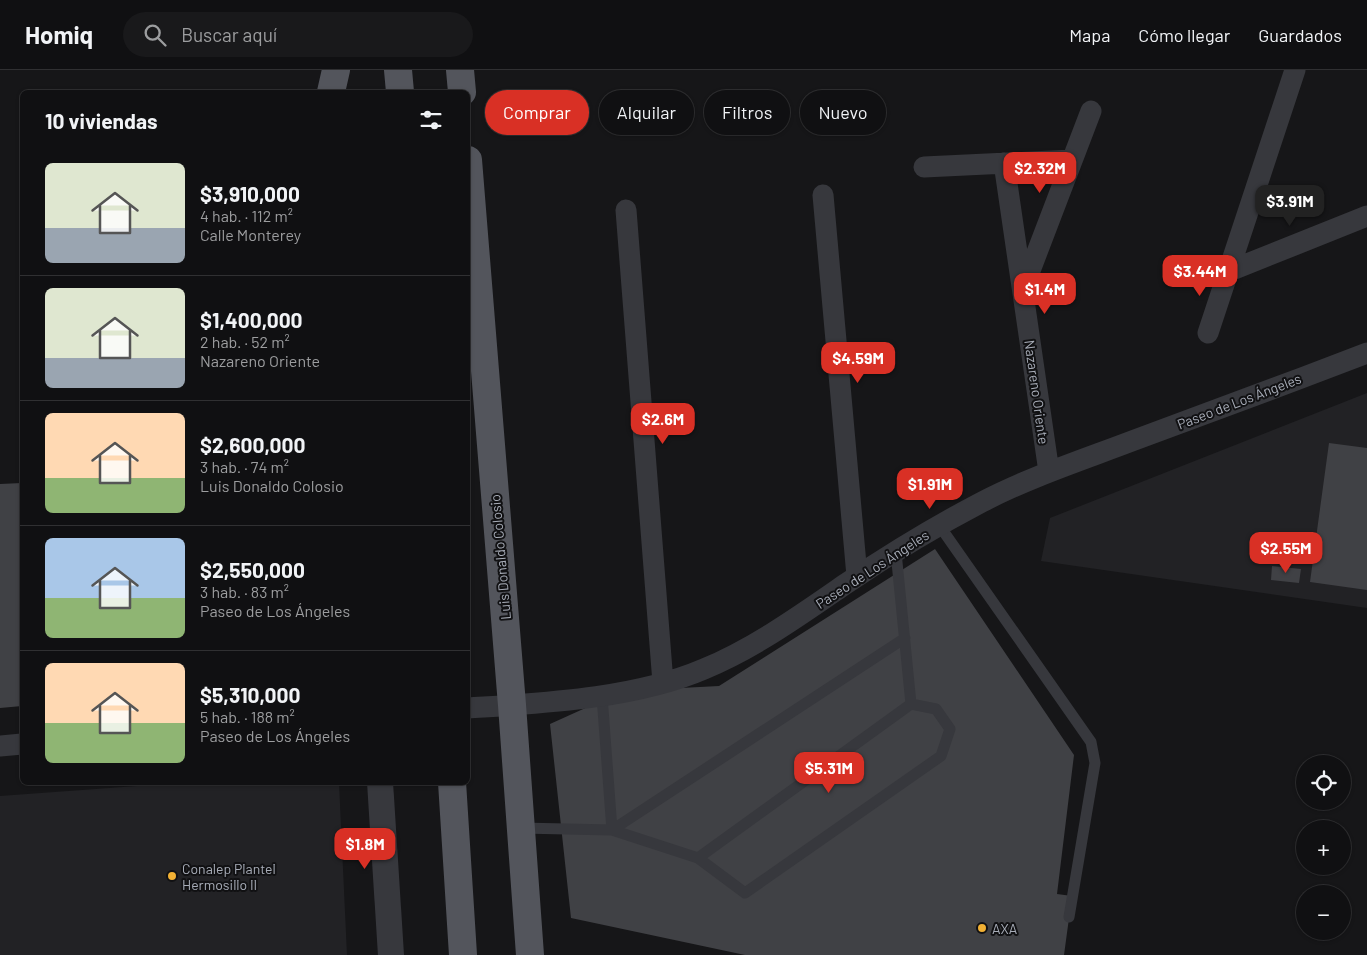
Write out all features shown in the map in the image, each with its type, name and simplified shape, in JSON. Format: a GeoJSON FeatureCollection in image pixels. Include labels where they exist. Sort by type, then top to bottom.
{"type":"FeatureCollection","features":[{"type":"Feature","properties":{"kind":"main road"},"geometry":{"type":"LineString","coordinates":[[331,90],[336,70]]}},
{"type":"Feature","properties":{"kind":"main road"},"geometry":{"type":"LineString","coordinates":[[398,70],[400,90]]}},
{"type":"Feature","properties":{"kind":"main road"},"geometry":{"type":"LineString","coordinates":[[460,70],[462,90]]}},
{"type":"Feature","properties":{"kind":"main road","name":"Luis Donaldo Colosio"},"geometry":{"type":"LineString","coordinates":[[470,185],[530,955]]}},
{"type":"Feature","properties":{"kind":"main road"},"geometry":{"type":"LineString","coordinates":[[452,785],[463,955]]}},
{"type":"Feature","properties":{"kind":"street"},"geometry":{"type":"LineString","coordinates":[[323,70],[325,90]]}},
{"type":"Feature","properties":{"kind":"street"},"geometry":{"type":"LineString","coordinates":[[1208,333],[1295,70]]}},
{"type":"Feature","properties":{"kind":"street"},"geometry":{"type":"LineString","coordinates":[[1022,290],[1091,111]]}},
{"type":"Feature","properties":{"kind":"street"},"geometry":{"type":"LineString","coordinates":[[924,167],[1072,160]]}},
{"type":"Feature","properties":{"kind":"street","name":"Nazareno Oriente"},"geometry":{"type":"LineString","coordinates":[[1004,163],[1049,472]]}},
{"type":"Feature","properties":{"kind":"street"},"geometry":{"type":"LineString","coordinates":[[823,195],[858,576]]}},
{"type":"Feature","properties":{"kind":"street"},"geometry":{"type":"LineString","coordinates":[[626,210],[663,683]]}},
{"type":"Feature","properties":{"kind":"street"},"geometry":{"type":"LineString","coordinates":[[1227,272],[1367,216]]}},
{"type":"Feature","properties":{"kind":"street","name":"Paseo de Los Ángeles"},"geometry":{"type":"LineString","coordinates":[[470,708],[512,706],[602,696],[663,683],[703,670],[786,624],[939,525],[984,501],[1049,472],[1367,353]]}},
{"type":"Feature","properties":{"kind":"street"},"geometry":{"type":"LineString","coordinates":[[0,746],[20,744]]}},
{"type":"Feature","properties":{"kind":"street"},"geometry":{"type":"LineString","coordinates":[[380,785],[391,955]]}},
{"type":"Feature","properties":{"kind":"lane"},"geometry":{"type":"LineString","coordinates":[[939,525],[1091,742],[1095,763],[1069,917]]}},
{"type":"Feature","properties":{"kind":"lane"},"geometry":{"type":"LineString","coordinates":[[896,552],[911,704]]}},
{"type":"Feature","properties":{"kind":"lane"},"geometry":{"type":"LineString","coordinates":[[612,830],[904,638]]}},
{"type":"Feature","properties":{"kind":"lane"},"geometry":{"type":"LineString","coordinates":[[602,696],[612,830]]}},
{"type":"Feature","properties":{"kind":"lane"},"geometry":{"type":"LineString","coordinates":[[521,828],[612,830],[698,858],[745,894],[941,756],[950,730],[936,709],[911,704],[698,858]]}},
{"type":"Feature","properties":{"kind":"shaded area"},"geometry":{"type":"Polygon","coordinates":[[[1367,393],[1367,608],[1041,561],[1050,518],[1367,393]]]}},
{"type":"Feature","properties":{"kind":"shaded area","name":"Conalep Plantel Hermosillo II"},"geometry":{"type":"Polygon","coordinates":[[[151,785],[339,785],[347,955],[0,955],[0,796],[151,785]]]}},
{"type":"Feature","properties":{"kind":"building"},"geometry":{"type":"Polygon","coordinates":[[[1329,443],[1367,448],[1367,590],[1310,582],[1329,443]]]}},
{"type":"Feature","properties":{"kind":"building"},"geometry":{"type":"Polygon","coordinates":[[[20,483],[20,706],[0,708],[0,484],[20,483]]]}},
{"type":"Feature","properties":{"kind":"building"},"geometry":{"type":"Polygon","coordinates":[[[935,549],[1074,755],[1057,894],[1072,896],[1064,955],[745,955],[571,918],[550,724],[623,691],[719,686],[935,549]]]}},
{"type":"Feature","properties":{"kind":"building"},"geometry":{"type":"Polygon","coordinates":[[[1272,566],[1301,569],[1299,583],[1271,580],[1272,566]]]}},
{"type":"Feature","properties":{"kind":"place","name":"Conalep Plantel Hermosillo II"},"geometry":{"type":"Point","coordinates":[172,876]}},
{"type":"Feature","properties":{"kind":"place","name":"AXA"},"geometry":{"type":"Point","coordinates":[982,928]}}]}
